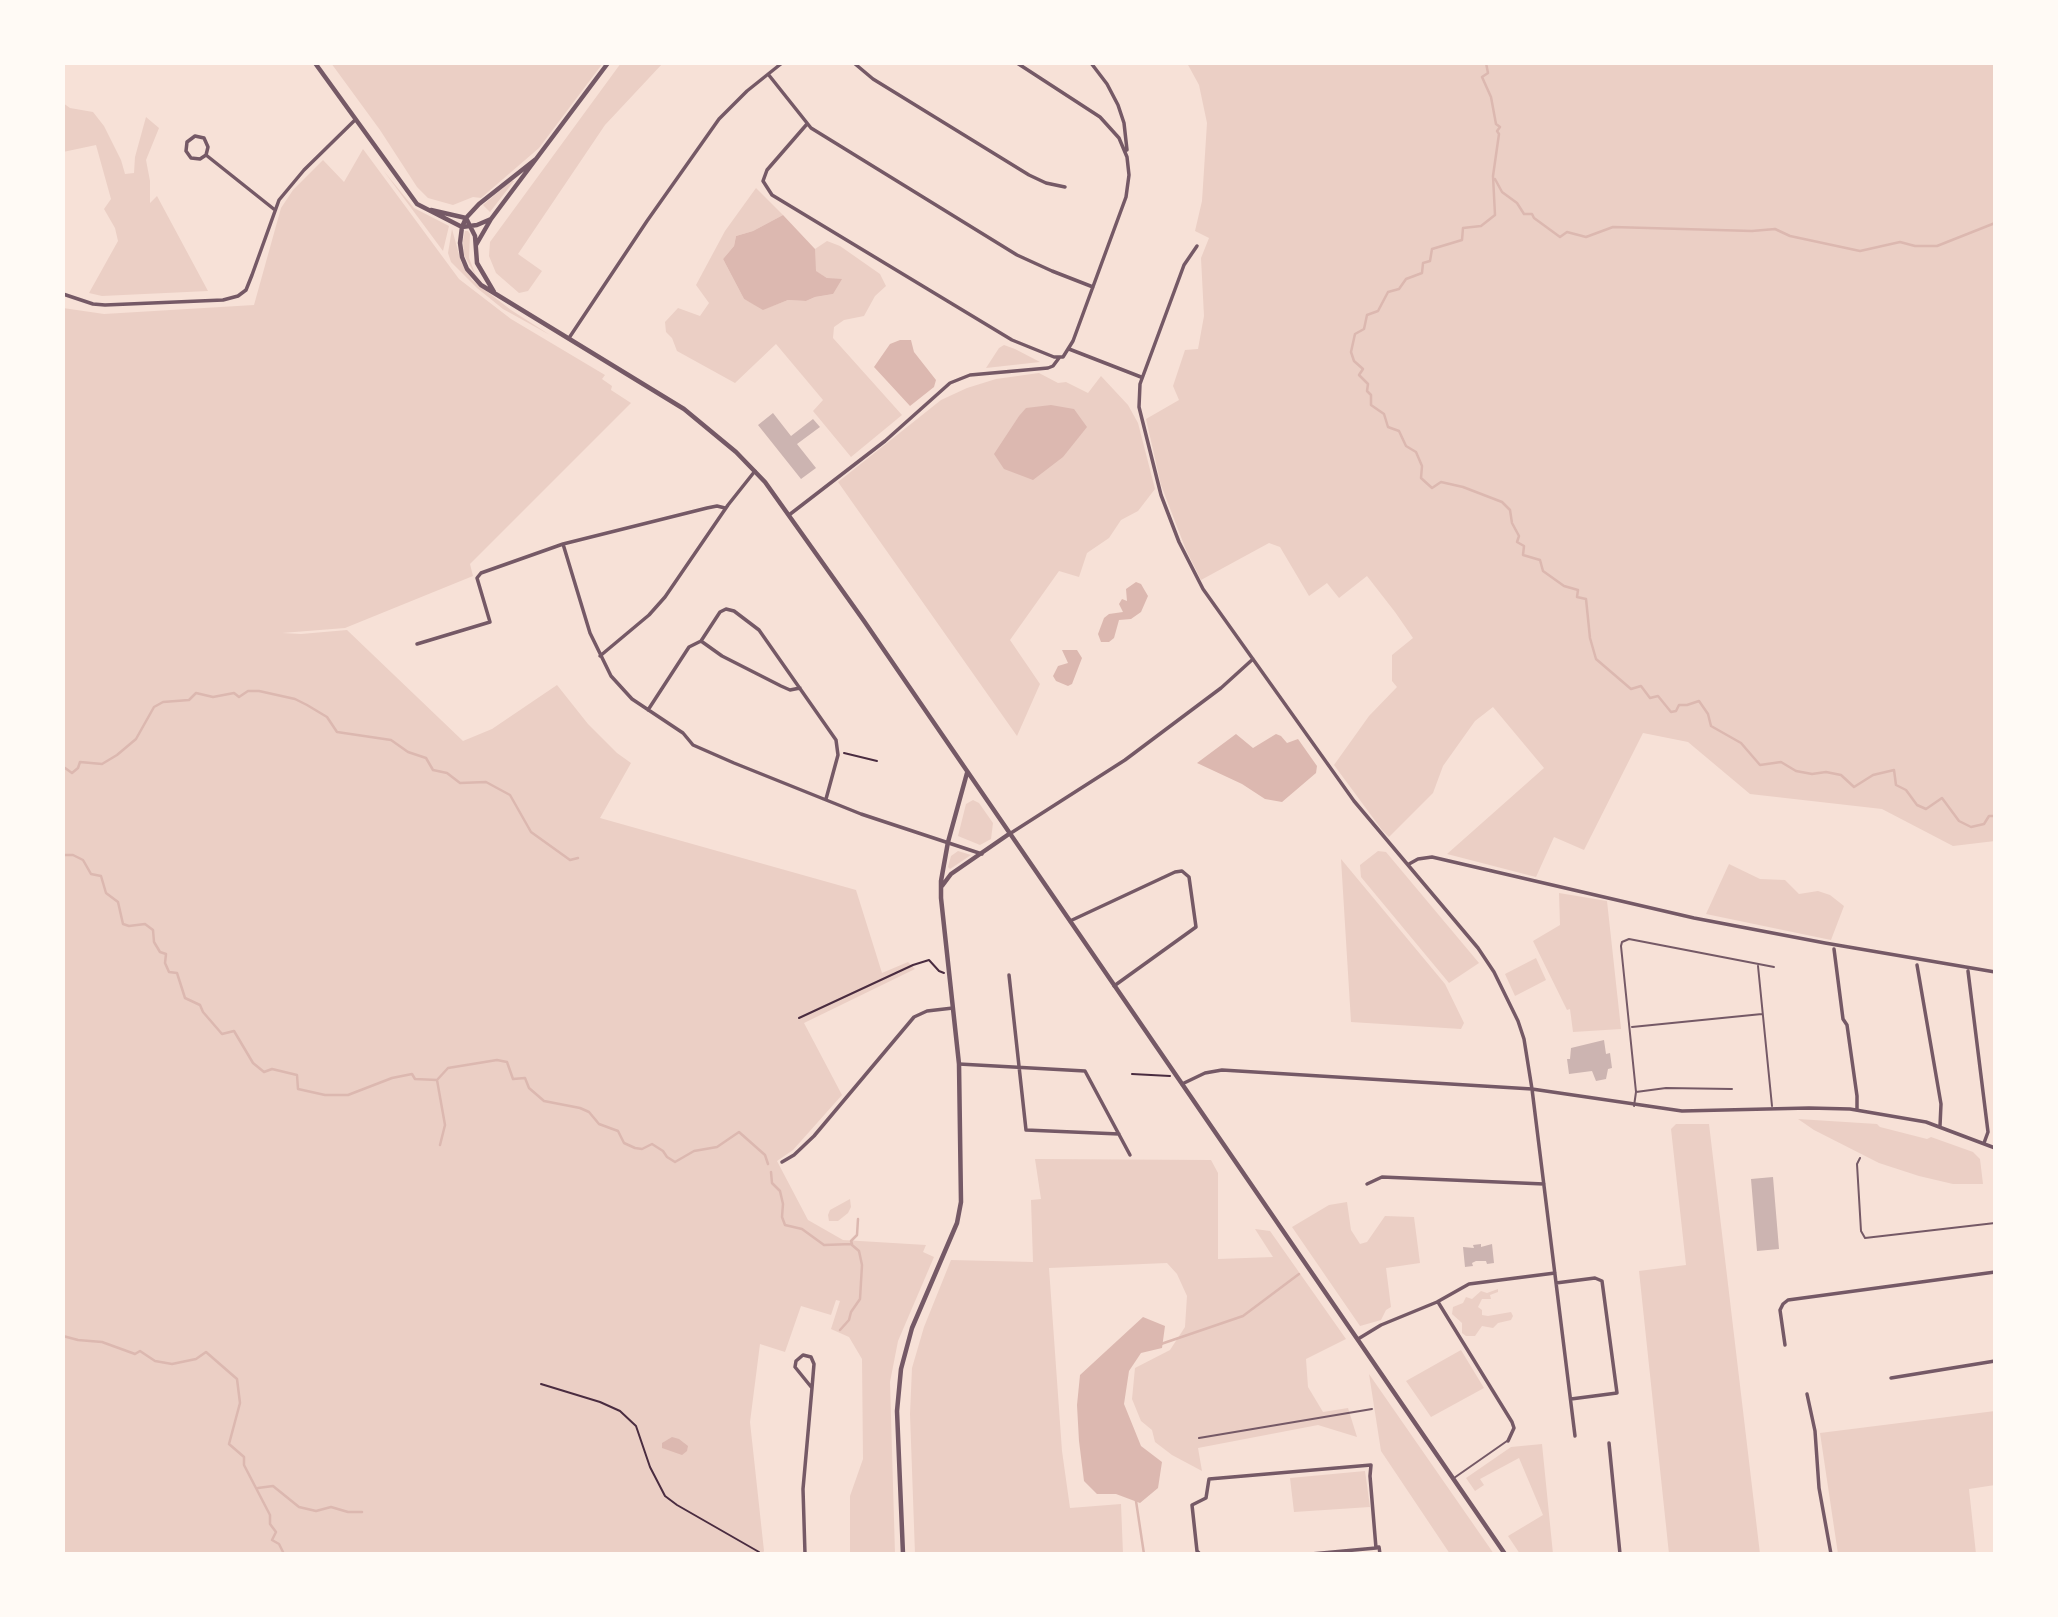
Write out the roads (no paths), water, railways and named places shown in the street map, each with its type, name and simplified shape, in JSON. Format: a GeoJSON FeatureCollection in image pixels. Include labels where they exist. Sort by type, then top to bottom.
{"type":"FeatureCollection","features":[{"type":"Feature","properties":{"kind":"street"},"geometry":{"type":"LineString","coordinates":[[315,63],[413,200],[427,210],[472,226],[491,219]]}},
{"type":"Feature","properties":{"kind":"street"},"geometry":{"type":"LineString","coordinates":[[476,245],[491,219],[608,63]]}},
{"type":"Feature","properties":{"kind":"street"},"geometry":{"type":"LineString","coordinates":[[568,340],[710,131],[738,99],[782,63]]}},
{"type":"Feature","properties":{"kind":"street"},"geometry":{"type":"LineString","coordinates":[[854,63],[873,79],[1029,174],[1046,183],[1065,187]]}},
{"type":"Feature","properties":{"kind":"street"},"geometry":{"type":"LineString","coordinates":[[1017,63],[1100,117],[1119,138],[1127,157]]}},
{"type":"Feature","properties":{"kind":"street"},"geometry":{"type":"LineString","coordinates":[[789,515],[885,441],[950,383],[970,375],[1048,368],[1056,364],[1069,349],[1126,197],[1129,176],[1124,123],[1118,105],[1107,84],[1091,63]]}},
{"type":"Feature","properties":{"kind":"street"},"geometry":{"type":"LineString","coordinates":[[768,74],[807,124],[1002,246],[1034,264],[1093,287]]}},
{"type":"Feature","properties":{"kind":"street"},"geometry":{"type":"LineString","coordinates":[[63,295],[105,305],[223,300],[238,296],[246,290],[275,210],[286,190],[355,120]]}},
{"type":"Feature","properties":{"kind":"street"},"geometry":{"type":"LineString","coordinates":[[807,124],[766,170],[763,181],[772,195],[1012,340],[1059,358]]}},
{"type":"Feature","properties":{"kind":"street"},"geometry":{"type":"LineString","coordinates":[[195,136],[204,138],[208,147],[206,155],[200,159],[191,158],[186,151],[187,142],[195,136]]}},
{"type":"Feature","properties":{"kind":"street"},"geometry":{"type":"LineString","coordinates":[[206,155],[275,210]]}},
{"type":"Feature","properties":{"kind":"street"},"geometry":{"type":"LineString","coordinates":[[536,159],[479,204],[464,223],[460,243],[464,262],[473,277],[568,340],[684,409],[717,435],[755,471],[789,515],[967,772],[1505,1554]]}},
{"type":"Feature","properties":{"kind":"street"},"geometry":{"type":"LineString","coordinates":[[427,210],[453,214],[472,226]]}},
{"type":"Feature","properties":{"kind":"street"},"geometry":{"type":"LineString","coordinates":[[472,226],[479,268],[494,292]]}},
{"type":"Feature","properties":{"kind":"street"},"geometry":{"type":"LineString","coordinates":[[1197,246],[1184,265],[1141,377],[1139,407],[1161,495],[1178,542],[1196,580],[1354,801],[1471,938],[1494,972],[1521,1030],[1532,1089],[1575,1436]]}},
{"type":"Feature","properties":{"kind":"street"},"geometry":{"type":"LineString","coordinates":[[1069,349],[1141,377]]}},
{"type":"Feature","properties":{"kind":"street"},"geometry":{"type":"LineString","coordinates":[[600,656],[658,605],[725,508],[755,471]]}},
{"type":"Feature","properties":{"kind":"street"},"geometry":{"type":"LineString","coordinates":[[417,644],[490,622],[477,575],[563,544],[707,508],[725,508]]}},
{"type":"Feature","properties":{"kind":"street"},"geometry":{"type":"LineString","coordinates":[[563,544],[590,633],[617,684],[632,699],[683,733],[693,745],[734,764],[893,825],[982,854]]}},
{"type":"Feature","properties":{"kind":"street"},"geometry":{"type":"LineString","coordinates":[[648,710],[690,647],[701,641],[720,612],[726,609],[734,611],[759,630],[836,740],[838,751],[826,799]]}},
{"type":"Feature","properties":{"kind":"street"},"geometry":{"type":"LineString","coordinates":[[701,641],[722,656],[787,689],[800,688]]}},
{"type":"Feature","properties":{"kind":"street"},"geometry":{"type":"LineString","coordinates":[[941,886],[956,870],[1125,760],[1221,688],[1253,659]]}},
{"type":"Feature","properties":{"kind":"street"},"geometry":{"type":"LineString","coordinates":[[903,1554],[897,1411],[900,1378],[912,1328],[960,1214],[962,1191],[959,1064],[941,886],[948,842],[967,772]]}},
{"type":"Feature","properties":{"kind":"street"},"geometry":{"type":"LineString","coordinates":[[1409,864],[1418,859],[1432,857],[1693,918],[1995,972]]}},
{"type":"Feature","properties":{"kind":"street"},"geometry":{"type":"LineString","coordinates":[[943,868],[948,872],[956,870]]}},
{"type":"Feature","properties":{"kind":"street"},"geometry":{"type":"LineString","coordinates":[[1070,921],[1175,872],[1182,871],[1189,877],[1196,928],[1114,986]]}},
{"type":"Feature","properties":{"kind":"street"},"geometry":{"type":"LineString","coordinates":[[1833,949],[1843,1020],[1847,1025],[1857,1110]]}},
{"type":"Feature","properties":{"kind":"street"},"geometry":{"type":"LineString","coordinates":[[1917,965],[1941,1104],[1940,1126]]}},
{"type":"Feature","properties":{"kind":"street"},"geometry":{"type":"LineString","coordinates":[[1968,971],[1988,1132],[1984,1143]]}},
{"type":"Feature","properties":{"kind":"street"},"geometry":{"type":"LineString","coordinates":[[1009,975],[1026,1130],[1119,1133]]}},
{"type":"Feature","properties":{"kind":"street"},"geometry":{"type":"LineString","coordinates":[[782,1162],[794,1155],[814,1136],[914,1017],[927,1011],[953,1008]]}},
{"type":"Feature","properties":{"kind":"street"},"geometry":{"type":"LineString","coordinates":[[959,1064],[1085,1071],[1130,1155]]}},
{"type":"Feature","properties":{"kind":"street"},"geometry":{"type":"LineString","coordinates":[[1182,1084],[1205,1073],[1222,1070],[1532,1089],[1633,1106],[1694,1112],[1857,1110],[1900,1116],[1940,1126],[1995,1148]]}},
{"type":"Feature","properties":{"kind":"street"},"geometry":{"type":"LineString","coordinates":[[1367,1184],[1382,1177],[1544,1184]]}},
{"type":"Feature","properties":{"kind":"street"},"geometry":{"type":"LineString","coordinates":[[1785,1345],[1780,1310],[1783,1304],[1791,1299],[1995,1272]]}},
{"type":"Feature","properties":{"kind":"street"},"geometry":{"type":"LineString","coordinates":[[1358,1339],[1374,1328],[1437,1302],[1469,1284],[1555,1273]]}},
{"type":"Feature","properties":{"kind":"street"},"geometry":{"type":"LineString","coordinates":[[1556,1283],[1599,1278],[1604,1284],[1618,1393],[1571,1399]]}},
{"type":"Feature","properties":{"kind":"street"},"geometry":{"type":"LineString","coordinates":[[1437,1302],[1513,1422],[1513,1433],[1508,1441]]}},
{"type":"Feature","properties":{"kind":"street"},"geometry":{"type":"LineString","coordinates":[[806,1554],[803,1489],[812,1388],[814,1364],[811,1357],[803,1355],[796,1361],[795,1367],[812,1388]]}},
{"type":"Feature","properties":{"kind":"street"},"geometry":{"type":"LineString","coordinates":[[1891,1378],[1995,1361]]}},
{"type":"Feature","properties":{"kind":"street"},"geometry":{"type":"LineString","coordinates":[[1807,1394],[1815,1431],[1819,1488],[1831,1554]]}},
{"type":"Feature","properties":{"kind":"street"},"geometry":{"type":"LineString","coordinates":[[1609,1443],[1620,1554]]}},
{"type":"Feature","properties":{"kind":"street"},"geometry":{"type":"LineString","coordinates":[[1200,1554],[1197,1551],[1192,1505],[1206,1498],[1209,1479],[1371,1465],[1376,1548]]}},
{"type":"Feature","properties":{"kind":"street"},"geometry":{"type":"LineString","coordinates":[[1311,1554],[1380,1547],[1380,1554]]}},
{"type":"Feature","properties":{"kind":"lane"},"geometry":{"type":"LineString","coordinates":[[1633,1106],[1636,1092],[1620,946],[1622,942],[1629,939],[1774,967]]}},
{"type":"Feature","properties":{"kind":"lane"},"geometry":{"type":"LineString","coordinates":[[1758,965],[1772,1110]]}},
{"type":"Feature","properties":{"kind":"lane"},"geometry":{"type":"LineString","coordinates":[[1630,1027],[1763,1014]]}},
{"type":"Feature","properties":{"kind":"lane"},"geometry":{"type":"LineString","coordinates":[[1636,1092],[1666,1088],[1732,1089]]}},
{"type":"Feature","properties":{"kind":"lane"},"geometry":{"type":"LineString","coordinates":[[1860,1158],[1857,1164],[1861,1231],[1867,1238],[1995,1223]]}},
{"type":"Feature","properties":{"kind":"lane"},"geometry":{"type":"LineString","coordinates":[[1199,1438],[1372,1409]]}},
{"type":"Feature","properties":{"kind":"lane"},"geometry":{"type":"LineString","coordinates":[[1453,1479],[1508,1441]]}},
{"type":"Feature","properties":{"kind":"waterway"},"geometry":{"type":"LineString","coordinates":[[1486,63],[1488,73],[1482,77],[1491,97],[1496,124],[1500,127],[1497,131],[1499,134],[1493,176],[1495,215],[1481,226],[1463,228],[1462,240],[1432,249],[1430,261],[1423,263],[1422,273],[1406,279],[1399,289],[1388,292],[1378,311],[1367,315],[1364,329],[1355,334],[1351,352],[1354,361],[1363,369],[1359,375],[1368,384],[1371,405],[1384,414],[1388,427],[1399,431],[1406,446],[1416,452],[1422,466],[1421,478],[1432,488],[1441,482],[1463,487],[1502,502],[1510,510],[1512,523],[1519,536],[1517,542],[1524,546],[1523,555],[1540,560],[1543,571],[1564,586],[1578,590],[1577,597],[1586,599],[1590,638],[1596,659],[1631,689],[1641,686],[1650,698],[1658,696],[1671,712],[1676,711],[1679,705],[1699,701],[1708,714],[1711,726],[1741,743],[1760,765],[1781,762],[1796,771],[1841,775],[1854,787],[1873,775],[1894,770],[1896,785],[1906,790],[1917,805],[1926,809],[1942,798],[1959,821],[1971,827],[1984,824],[1989,816],[1995,816]]}},
{"type":"Feature","properties":{"kind":"waterway"},"geometry":{"type":"LineString","coordinates":[[1495,179],[1502,192],[1517,203],[1524,214],[1532,214],[1560,237],[1567,232],[1586,237],[1613,227],[1752,231],[1775,229],[1790,236],[1860,251],[1900,242],[1915,246],[1937,246],[1995,223]]}},
{"type":"Feature","properties":{"kind":"waterway"},"geometry":{"type":"LineString","coordinates":[[63,769],[72,773],[80,762],[102,764],[117,755],[136,739],[154,707],[163,702],[189,700],[196,693],[213,697],[234,693],[239,697],[248,691],[259,691],[295,699],[307,705],[327,717],[337,732],[391,740],[408,752],[426,758],[433,770],[447,773],[460,783],[486,782],[510,795],[531,832],[570,860],[578,858]]}},
{"type":"Feature","properties":{"kind":"waterway"},"geometry":{"type":"LineString","coordinates":[[63,855],[73,855],[83,860],[91,874],[101,876],[106,893],[118,902],[123,924],[145,924],[153,930],[154,942],[160,952],[166,954],[165,963],[169,972],[177,973],[185,998],[200,1005],[222,1034],[234,1031],[253,1063],[264,1072],[272,1069],[297,1075],[298,1089],[325,1095],[348,1095],[392,1078],[412,1074],[415,1079],[437,1080],[448,1068],[497,1060],[507,1062],[513,1079],[525,1078],[529,1088],[544,1101],[589,1112],[599,1124],[618,1131],[624,1143],[635,1148],[642,1149],[652,1144],[675,1162],[694,1151],[717,1147],[739,1132],[765,1155],[768,1164]]}},
{"type":"Feature","properties":{"kind":"waterway"},"geometry":{"type":"LineString","coordinates":[[437,1080],[445,1125],[440,1145]]}},
{"type":"Feature","properties":{"kind":"waterway"},"geometry":{"type":"LineString","coordinates":[[771,1172],[772,1183],[780,1191],[785,1225],[802,1229],[824,1245],[852,1244],[851,1241],[857,1235],[858,1219]]}},
{"type":"Feature","properties":{"kind":"waterway"},"geometry":{"type":"LineString","coordinates":[[840,1330],[849,1320],[860,1299],[862,1265],[859,1251],[852,1245]]}},
{"type":"Feature","properties":{"kind":"waterway"},"geometry":{"type":"LineString","coordinates":[[1161,1344],[1243,1316],[1299,1274]]}},
{"type":"Feature","properties":{"kind":"waterway"},"geometry":{"type":"LineString","coordinates":[[63,1336],[102,1342],[135,1354],[140,1351],[155,1361],[172,1364],[196,1359],[206,1352],[237,1379],[240,1403],[229,1444],[244,1457],[244,1465],[276,1532],[272,1540],[279,1544],[284,1554]]}},
{"type":"Feature","properties":{"kind":"waterway"},"geometry":{"type":"LineString","coordinates":[[258,1488],[273,1486],[299,1507],[316,1511],[331,1507],[348,1512],[362,1512]]}},
{"type":"Feature","properties":{"kind":"waterway"},"geometry":{"type":"LineString","coordinates":[[1136,1501],[1144,1554]]}}]}
